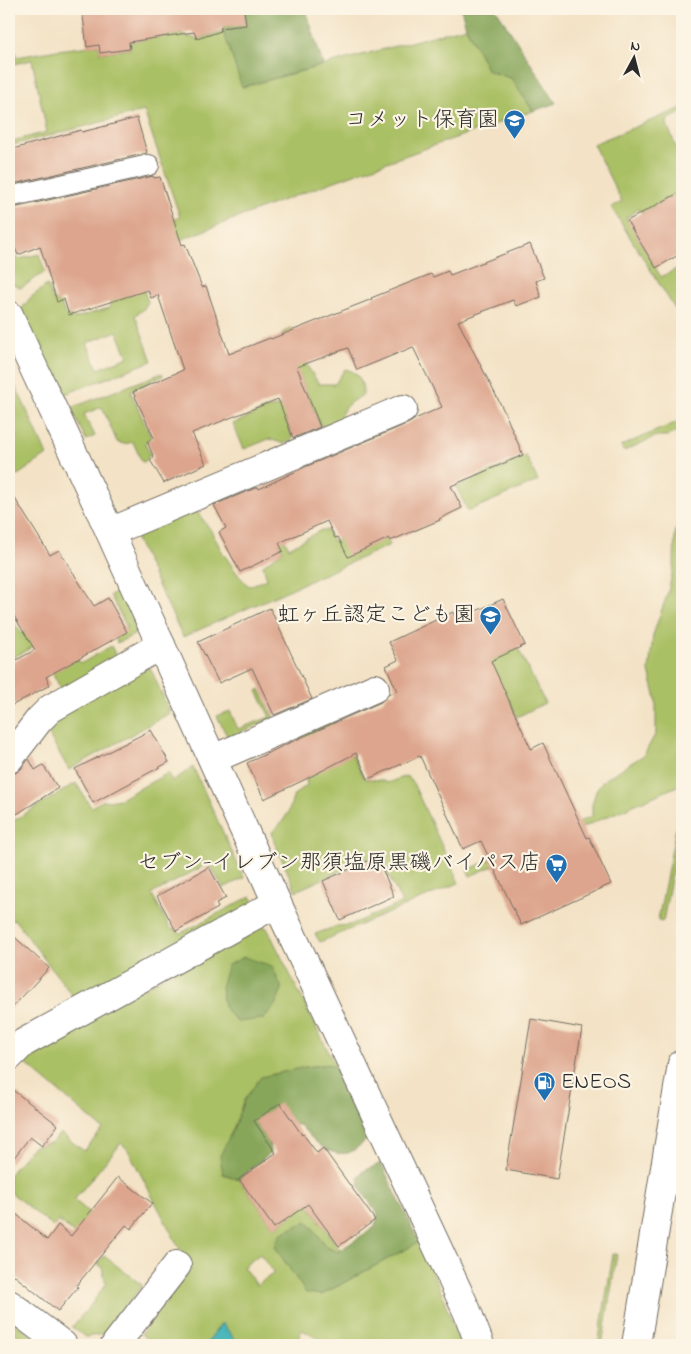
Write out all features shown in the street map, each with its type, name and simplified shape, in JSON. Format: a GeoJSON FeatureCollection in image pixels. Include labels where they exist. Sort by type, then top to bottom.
{"type":"FeatureCollection","features":[{"type":"Feature","properties":{"kind":"main road"},"geometry":{"type":"LineString","coordinates":[[9,315],[110,532],[277,903],[467,1311],[480,1345]]}},
{"type":"Feature","properties":{"kind":"main road"},"geometry":{"type":"LineString","coordinates":[[110,532],[403,409]]}},
{"type":"Feature","properties":{"kind":"main road"},"geometry":{"type":"LineString","coordinates":[[9,759],[39,720],[50,709],[161,645]]}},
{"type":"Feature","properties":{"kind":"main road"},"geometry":{"type":"LineString","coordinates":[[212,759],[375,688]]}},
{"type":"Feature","properties":{"kind":"main road"},"geometry":{"type":"LineString","coordinates":[[9,1057],[23,1043],[277,903]]}},
{"type":"Feature","properties":{"kind":"main road"},"geometry":{"type":"LineString","coordinates":[[636,1345],[682,1064]]}},
{"type":"Feature","properties":{"kind":"main road"},"geometry":{"type":"LineString","coordinates":[[115,1345],[177,1265]]}},
{"type":"Feature","properties":{"kind":"main road"},"geometry":{"type":"LineString","coordinates":[[9,1304],[63,1345]]}},
{"type":"Feature","properties":{"kind":"lane"},"geometry":{"type":"LineString","coordinates":[[9,197],[149,165]]}},
{"type":"Feature","properties":{"kind":"green space"},"geometry":{"type":"Polygon","coordinates":[[[216,9],[308,9],[307,13],[323,65],[242,87],[216,9]]]}},
{"type":"Feature","properties":{"kind":"green space"},"geometry":{"type":"Polygon","coordinates":[[[461,9],[496,9],[556,103],[533,111],[511,78],[488,71],[466,27],[461,9]]]}},
{"type":"Feature","properties":{"kind":"green space"},"geometry":{"type":"Polygon","coordinates":[[[466,27],[488,71],[511,78],[533,111],[332,182],[133,259],[148,302],[143,310],[135,315],[152,361],[60,396],[21,310],[30,298],[47,285],[53,299],[61,304],[66,315],[76,318],[109,308],[113,296],[96,250],[180,217],[144,111],[9,146],[9,142],[47,132],[32,60],[9,65],[9,35],[17,57],[99,45],[100,53],[130,49],[129,42],[179,34],[197,39],[224,32],[243,87],[466,27]],[[117,331],[87,343],[98,369],[128,357],[117,331]]]}},
{"type":"Feature","properties":{"kind":"green space"},"geometry":{"type":"Polygon","coordinates":[[[682,108],[682,113],[668,119],[667,124],[682,163],[682,205],[671,197],[642,213],[639,209],[626,218],[661,277],[682,266],[682,320],[611,207],[622,202],[593,144],[682,108]]]}},
{"type":"Feature","properties":{"kind":"green space"},"geometry":{"type":"Polygon","coordinates":[[[9,251],[19,259],[39,254],[45,272],[21,288],[10,283],[9,251]]]}},
{"type":"Feature","properties":{"kind":"green space"},"geometry":{"type":"Polygon","coordinates":[[[292,328],[309,369],[319,384],[335,384],[345,369],[354,372],[359,378],[363,395],[348,404],[339,420],[321,427],[282,333],[292,328]]]}},
{"type":"Feature","properties":{"kind":"green space"},"geometry":{"type":"Polygon","coordinates":[[[9,371],[47,455],[9,481],[9,371]]]}},
{"type":"Feature","properties":{"kind":"green space"},"geometry":{"type":"Polygon","coordinates":[[[162,373],[163,376],[132,390],[131,393],[151,437],[145,443],[150,454],[146,461],[142,462],[133,442],[124,444],[117,442],[102,407],[84,414],[95,436],[86,440],[71,408],[162,373]]]}},
{"type":"Feature","properties":{"kind":"green space"},"geometry":{"type":"Polygon","coordinates":[[[284,405],[296,414],[285,418],[293,439],[284,444],[269,439],[244,449],[233,424],[265,409],[284,405]]]}},
{"type":"Feature","properties":{"kind":"green space"},"geometry":{"type":"Polygon","coordinates":[[[682,420],[682,430],[667,436],[657,436],[624,451],[621,446],[682,420]]]}},
{"type":"Feature","properties":{"kind":"green space"},"geometry":{"type":"Polygon","coordinates":[[[526,456],[538,481],[468,511],[456,487],[526,456]]]}},
{"type":"Feature","properties":{"kind":"green space"},"geometry":{"type":"Polygon","coordinates":[[[264,500],[289,548],[321,530],[327,530],[333,541],[361,530],[370,500],[390,545],[183,637],[134,535],[195,509],[210,529],[223,553],[239,576],[249,586],[267,579],[263,565],[283,551],[259,503],[264,500]]]}},
{"type":"Feature","properties":{"kind":"green space"},"geometry":{"type":"Polygon","coordinates":[[[682,508],[682,784],[470,876],[467,870],[592,816],[592,805],[597,788],[605,779],[644,755],[656,733],[656,699],[649,671],[653,635],[668,592],[674,565],[675,534],[682,508]]]}},
{"type":"Feature","properties":{"kind":"green space"},"geometry":{"type":"Polygon","coordinates":[[[120,590],[137,628],[134,635],[117,643],[115,635],[127,627],[110,595],[120,590]]]}},
{"type":"Feature","properties":{"kind":"green space"},"geometry":{"type":"Polygon","coordinates":[[[9,616],[22,634],[48,619],[36,645],[9,660],[9,616]]]}},
{"type":"Feature","properties":{"kind":"green space"},"geometry":{"type":"Polygon","coordinates":[[[111,646],[118,660],[63,693],[51,670],[72,657],[82,663],[111,646]]]}},
{"type":"Feature","properties":{"kind":"green space"},"geometry":{"type":"Polygon","coordinates":[[[518,648],[545,703],[517,717],[509,699],[500,703],[482,665],[518,648]]]}},
{"type":"Feature","properties":{"kind":"green space"},"geometry":{"type":"Polygon","coordinates":[[[145,666],[151,669],[170,713],[69,770],[46,730],[53,718],[145,666]]]}},
{"type":"Feature","properties":{"kind":"green space"},"geometry":{"type":"Polygon","coordinates":[[[260,689],[274,718],[228,738],[217,716],[230,711],[238,729],[270,717],[257,691],[260,689]]]}},
{"type":"Feature","properties":{"kind":"green space"},"geometry":{"type":"Polygon","coordinates":[[[334,719],[364,778],[387,783],[406,776],[412,781],[459,883],[320,942],[315,934],[337,926],[350,925],[402,903],[378,854],[296,891],[274,842],[272,832],[288,813],[294,795],[307,785],[296,736],[334,719]]]}},
{"type":"Feature","properties":{"kind":"green space"},"geometry":{"type":"Polygon","coordinates":[[[193,767],[244,878],[223,888],[209,863],[152,894],[170,928],[181,933],[251,896],[255,904],[77,1002],[14,919],[9,924],[9,814],[13,821],[76,783],[91,807],[104,800],[120,799],[168,773],[173,781],[193,767]]]}},
{"type":"Feature","properties":{"kind":"green space"},"geometry":{"type":"Polygon","coordinates":[[[682,798],[682,819],[663,921],[658,920],[682,798]]]}},
{"type":"Feature","properties":{"kind":"green space"},"geometry":{"type":"Polygon","coordinates":[[[257,926],[267,928],[336,1067],[305,1067],[244,1100],[234,1127],[223,1174],[239,1179],[274,1228],[308,1204],[340,1250],[337,1252],[327,1247],[307,1221],[321,1295],[419,1242],[442,1294],[460,1345],[317,1345],[320,1339],[302,1330],[295,1345],[239,1345],[222,1323],[205,1345],[154,1345],[141,1334],[191,1269],[128,1150],[121,1143],[74,1200],[111,1230],[95,1250],[58,1221],[53,1227],[9,1191],[9,1175],[32,1147],[53,1142],[60,1133],[84,1151],[103,1129],[25,1063],[30,1050],[257,926]],[[260,1254],[243,1267],[257,1285],[274,1273],[260,1254]]]}},
{"type":"Feature","properties":{"kind":"green space"},"geometry":{"type":"Polygon","coordinates":[[[244,957],[272,966],[282,989],[275,1005],[264,1019],[237,1022],[224,1007],[221,987],[228,965],[244,957]]]}},
{"type":"Feature","properties":{"kind":"green space"},"geometry":{"type":"Polygon","coordinates":[[[329,1064],[336,1067],[368,1139],[351,1152],[340,1154],[321,1146],[300,1125],[281,1124],[269,1133],[270,1153],[239,1179],[223,1174],[220,1156],[244,1100],[261,1077],[305,1067],[329,1064]]]}},
{"type":"Feature","properties":{"kind":"green space"},"geometry":{"type":"Polygon","coordinates":[[[381,1163],[419,1242],[321,1295],[306,1293],[275,1247],[280,1234],[307,1221],[327,1247],[337,1252],[375,1227],[378,1214],[361,1190],[358,1178],[362,1172],[381,1163]]]}},
{"type":"Feature","properties":{"kind":"green space"},"geometry":{"type":"Polygon","coordinates":[[[613,1254],[617,1254],[602,1345],[598,1345],[613,1254]]]}},
{"type":"Feature","properties":{"kind":"green space"},"geometry":{"type":"Polygon","coordinates":[[[104,1256],[142,1285],[105,1334],[85,1337],[72,1327],[106,1284],[102,1267],[98,1264],[104,1256]]]}},
{"type":"Feature","properties":{"kind":"green space"},"geometry":{"type":"Polygon","coordinates":[[[9,1317],[42,1345],[29,1345],[9,1330],[9,1317]]]}},
{"type":"Feature","properties":{"kind":"water"},"geometry":{"type":"Polygon","coordinates":[[[222,1323],[239,1345],[205,1345],[222,1323]]]}},
{"type":"Feature","properties":{"kind":"building"},"geometry":{"type":"Polygon","coordinates":[[[82,9],[244,9],[246,25],[220,28],[221,31],[197,39],[194,32],[129,42],[130,49],[100,53],[99,45],[87,47],[82,9]]]}},
{"type":"Feature","properties":{"kind":"building"},"geometry":{"type":"Polygon","coordinates":[[[137,118],[147,153],[9,185],[9,150],[81,130],[82,132],[137,118]]]}},
{"type":"Feature","properties":{"kind":"building"},"geometry":{"type":"Polygon","coordinates":[[[153,176],[154,178],[160,177],[182,245],[185,244],[202,287],[206,286],[229,354],[372,299],[431,274],[433,277],[448,271],[450,275],[530,244],[544,278],[536,281],[541,297],[516,306],[513,300],[458,321],[505,413],[523,455],[451,486],[462,508],[440,520],[390,541],[389,538],[348,557],[338,537],[335,538],[327,521],[279,543],[283,551],[240,572],[219,532],[226,528],[214,505],[258,487],[259,489],[442,407],[413,347],[357,370],[348,348],[297,367],[320,427],[293,438],[278,399],[192,433],[206,464],[164,483],[150,460],[154,458],[147,441],[154,438],[133,392],[183,370],[158,295],[151,298],[148,290],[69,315],[64,299],[57,302],[40,246],[18,255],[15,248],[9,251],[9,209],[153,176]]]}},
{"type":"Feature","properties":{"kind":"building"},"geometry":{"type":"Polygon","coordinates":[[[682,191],[682,253],[656,268],[627,221],[682,191]]]}},
{"type":"Feature","properties":{"kind":"building"},"geometry":{"type":"Polygon","coordinates":[[[9,489],[50,555],[59,550],[94,606],[108,598],[127,632],[46,677],[50,685],[9,707],[9,664],[35,650],[9,608],[9,489]]]}},
{"type":"Feature","properties":{"kind":"building"},"geometry":{"type":"Polygon","coordinates":[[[503,599],[525,645],[491,661],[531,749],[543,743],[587,838],[589,837],[611,884],[521,925],[481,841],[463,849],[420,756],[368,779],[356,753],[264,799],[247,763],[381,702],[388,695],[397,691],[386,666],[398,660],[389,642],[453,612],[456,620],[503,599]]]}},
{"type":"Feature","properties":{"kind":"building"},"geometry":{"type":"Polygon","coordinates":[[[270,608],[312,699],[274,715],[252,668],[219,683],[198,642],[270,608]]]}},
{"type":"Feature","properties":{"kind":"building"},"geometry":{"type":"Polygon","coordinates":[[[151,730],[169,762],[93,803],[75,769],[151,730]]]}},
{"type":"Feature","properties":{"kind":"building"},"geometry":{"type":"Polygon","coordinates":[[[29,759],[35,770],[43,765],[58,788],[9,819],[9,774],[21,769],[29,759]]]}},
{"type":"Feature","properties":{"kind":"building"},"geometry":{"type":"Polygon","coordinates":[[[377,857],[394,896],[340,920],[323,881],[377,857]]]}},
{"type":"Feature","properties":{"kind":"building"},"geometry":{"type":"Polygon","coordinates":[[[209,867],[226,898],[216,903],[218,908],[176,931],[157,896],[209,867]]]}},
{"type":"Feature","properties":{"kind":"building"},"geometry":{"type":"Polygon","coordinates":[[[9,932],[49,968],[9,1011],[9,932]]]}},
{"type":"Feature","properties":{"kind":"building"},"geometry":{"type":"Polygon","coordinates":[[[531,1019],[582,1028],[557,1179],[506,1170],[531,1019]]]}},
{"type":"Feature","properties":{"kind":"building"},"geometry":{"type":"Polygon","coordinates":[[[9,1087],[58,1125],[42,1146],[30,1137],[9,1164],[9,1087]]]}},
{"type":"Feature","properties":{"kind":"building"},"geometry":{"type":"Polygon","coordinates":[[[280,1103],[317,1153],[323,1148],[375,1220],[339,1246],[308,1204],[274,1228],[239,1179],[276,1153],[254,1121],[280,1103]]]}},
{"type":"Feature","properties":{"kind":"building"},"geometry":{"type":"Polygon","coordinates":[[[118,1177],[152,1203],[131,1229],[126,1225],[58,1311],[9,1271],[9,1208],[47,1240],[58,1225],[71,1236],[118,1177]]]}},
{"type":"Feature","properties":{"kind":"place","name":"コメット保育園"},"geometry":{"type":"Point","coordinates":[515,140]}},
{"type":"Feature","properties":{"kind":"place","name":"虹ヶ丘認定こども園"},"geometry":{"type":"Point","coordinates":[491,635]}},
{"type":"Feature","properties":{"kind":"place","name":"セブン-イレブン那須塩原黒磯バイパス店"},"geometry":{"type":"Point","coordinates":[557,883]}},
{"type":"Feature","properties":{"kind":"place","name":"ENEOS"},"geometry":{"type":"Point","coordinates":[545,1102]}}]}
